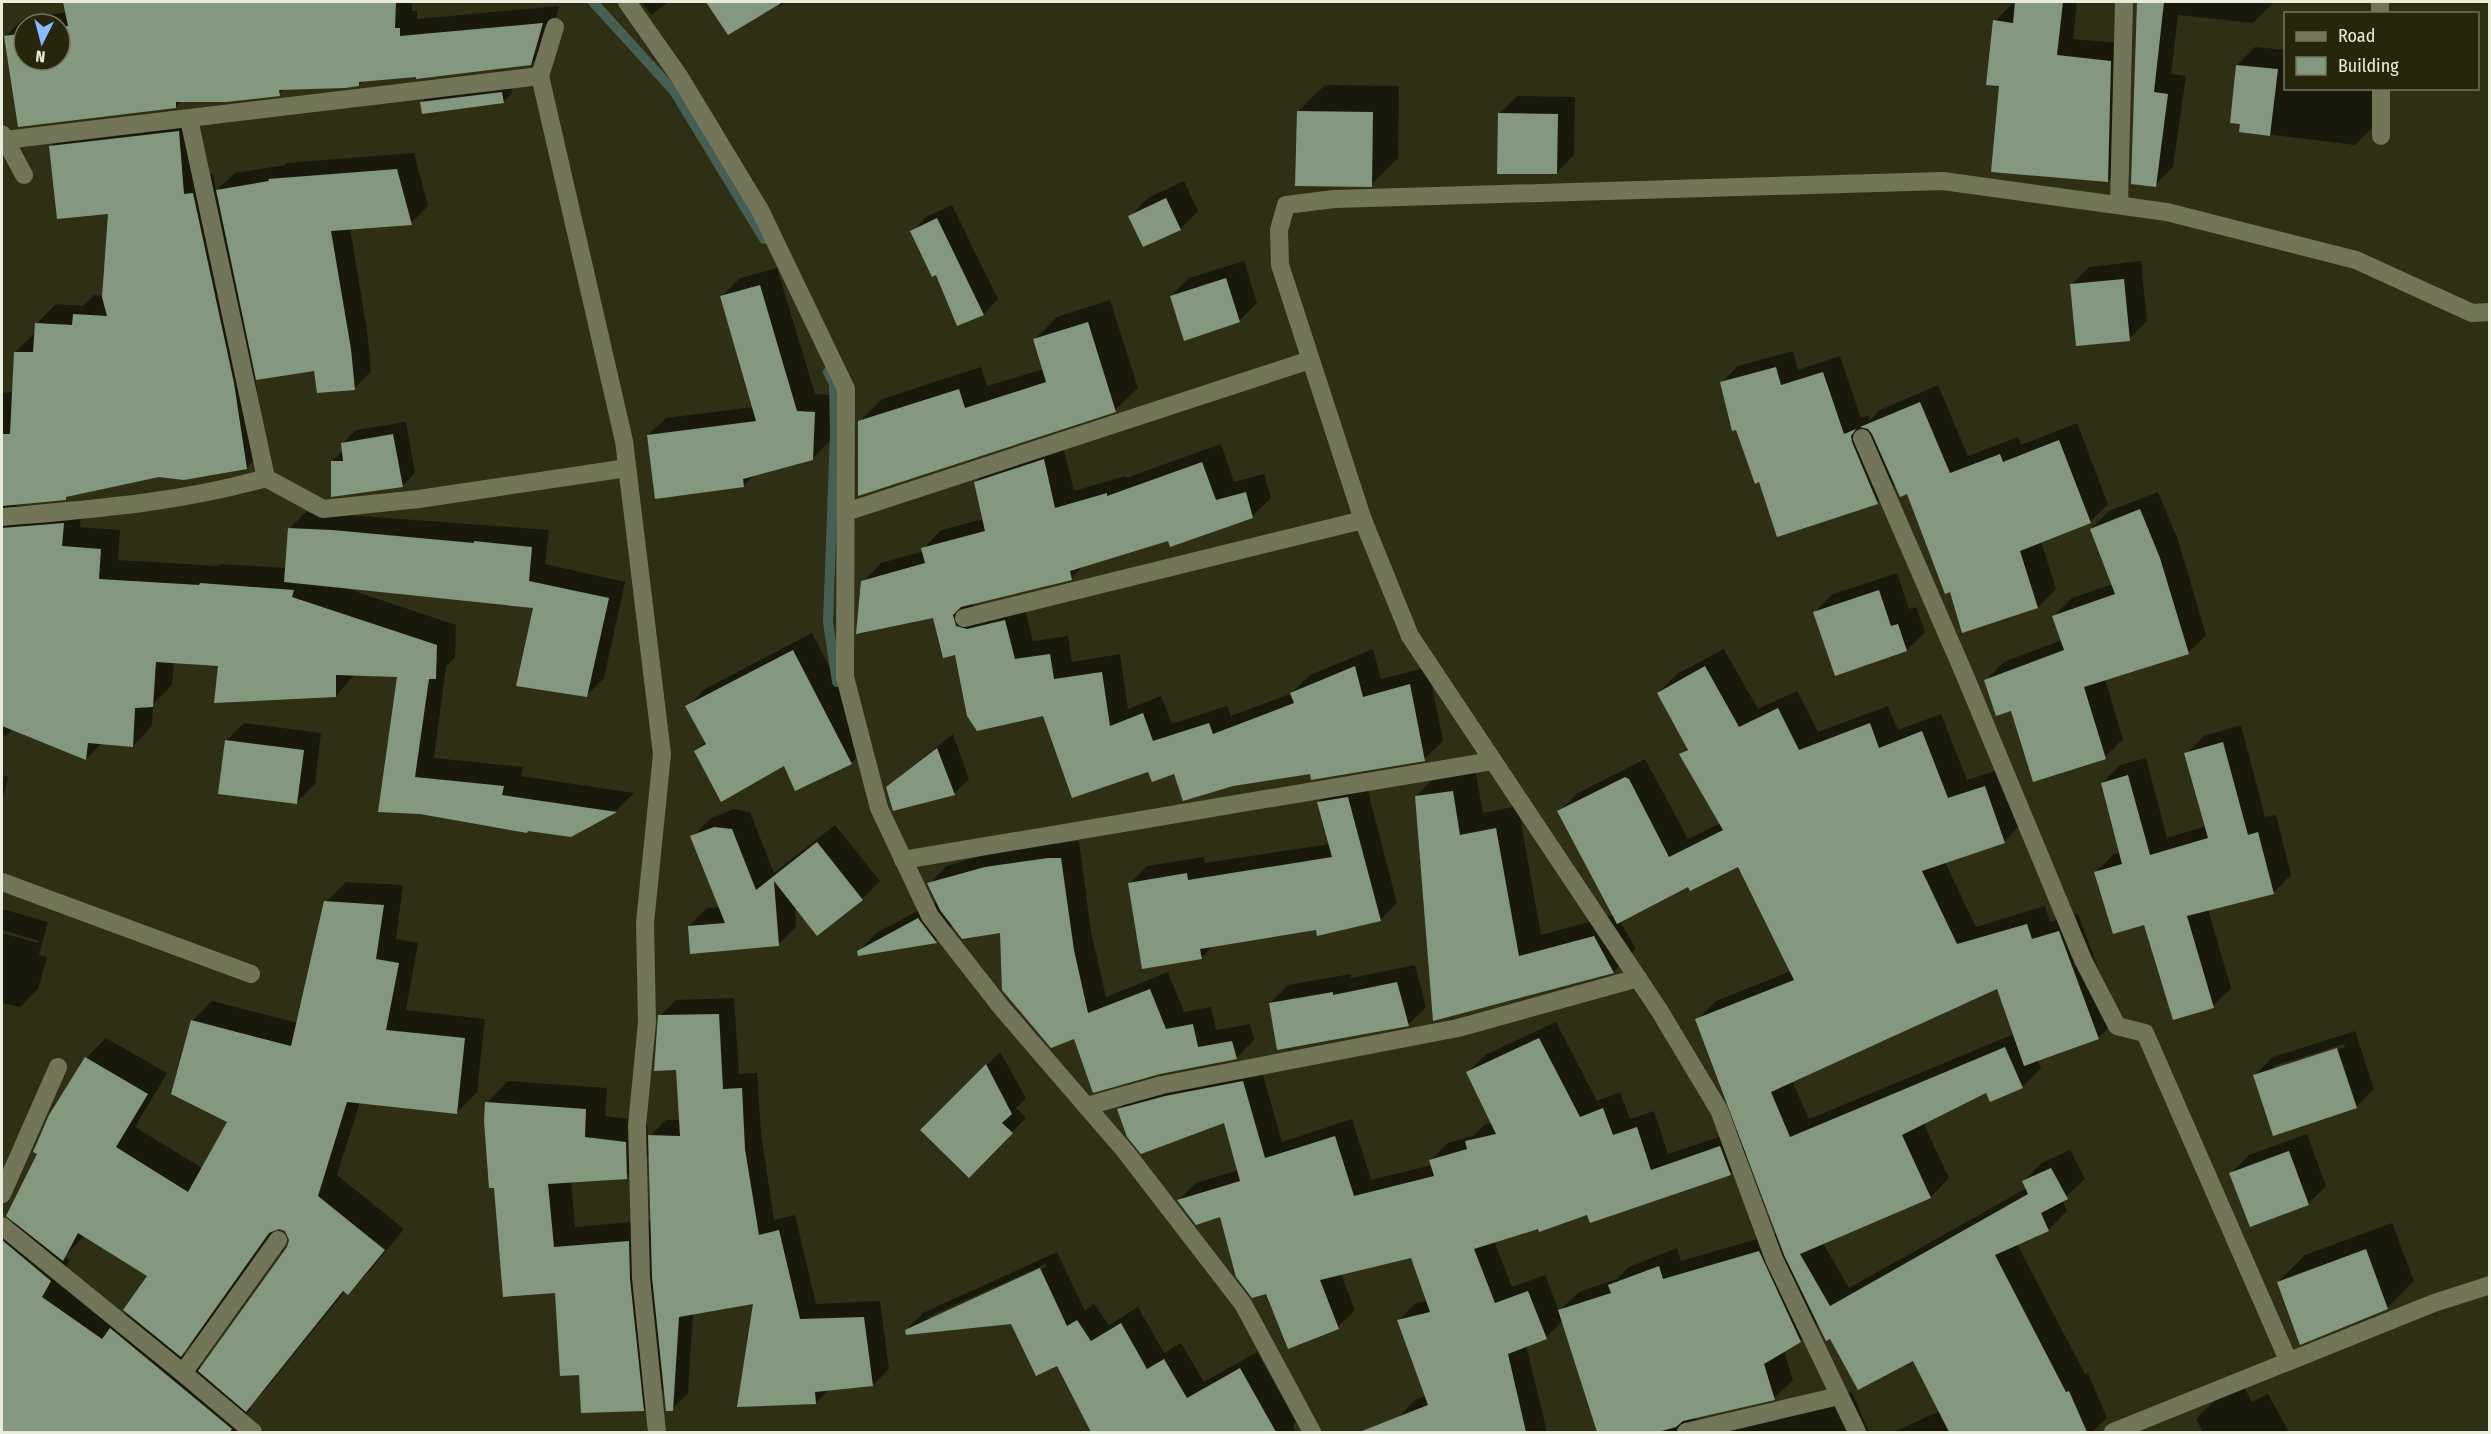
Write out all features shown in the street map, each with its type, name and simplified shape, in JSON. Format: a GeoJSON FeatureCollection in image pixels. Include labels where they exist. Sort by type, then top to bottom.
{"type":"FeatureCollection","features":[{"type":"Feature","properties":{"kind":"street"},"geometry":{"type":"LineString","coordinates":[[627,2],[679,76],[760,210],[846,389],[845,677],[879,808],[903,860],[930,916],[1001,1007],[1125,1151],[1243,1304],[1312,1432]]}},
{"type":"Feature","properties":{"kind":"street"},"geometry":{"type":"LineString","coordinates":[[2119,205],[2124,2]]}},
{"type":"Feature","properties":{"kind":"street"},"geometry":{"type":"LineString","coordinates":[[555,27],[540,76],[624,441],[662,754],[645,923],[647,1022],[637,1126],[641,1278],[657,1432]]}},
{"type":"Feature","properties":{"kind":"street"},"geometry":{"type":"LineString","coordinates":[[24,176],[3,137],[189,119],[540,76]]}},
{"type":"Feature","properties":{"kind":"street"},"geometry":{"type":"LineString","coordinates":[[2381,90],[2381,136]]}},
{"type":"Feature","properties":{"kind":"street"},"geometry":{"type":"LineString","coordinates":[[189,119],[266,478]]}},
{"type":"Feature","properties":{"kind":"street"},"geometry":{"type":"LineString","coordinates":[[1857,1432],[1774,1259],[1719,1110],[1638,978],[1410,636],[1363,520],[1280,264],[1279,230],[1286,205],[1334,199],[1943,181],[2167,212],[2356,260],[2472,313],[2490,312]]}},
{"type":"Feature","properties":{"kind":"street"},"geometry":{"type":"LineString","coordinates":[[846,512],[1310,360]]}},
{"type":"Feature","properties":{"kind":"street"},"geometry":{"type":"LineString","coordinates":[[1862,438],[1966,678],[2083,960],[2117,1026],[2145,1033],[2288,1360]]}},
{"type":"Feature","properties":{"kind":"street"},"geometry":{"type":"LineString","coordinates":[[2,517],[142,504],[224,489],[266,478],[323,509],[419,499],[627,468]]}},
{"type":"Feature","properties":{"kind":"street"},"geometry":{"type":"LineString","coordinates":[[964,618],[1363,520]]}},
{"type":"Feature","properties":{"kind":"street"},"geometry":{"type":"LineString","coordinates":[[903,860],[1492,761]]}},
{"type":"Feature","properties":{"kind":"street"},"geometry":{"type":"LineString","coordinates":[[2,882],[251,974]]}},
{"type":"Feature","properties":{"kind":"street"},"geometry":{"type":"LineString","coordinates":[[1087,1106],[1162,1085],[1458,1028],[1638,978]]}},
{"type":"Feature","properties":{"kind":"street"},"geometry":{"type":"LineString","coordinates":[[2,1194],[58,1067]]}},
{"type":"Feature","properties":{"kind":"street"},"geometry":{"type":"LineString","coordinates":[[2,1226],[253,1432]]}},
{"type":"Feature","properties":{"kind":"street"},"geometry":{"type":"LineString","coordinates":[[183,1373],[278,1240]]}},
{"type":"Feature","properties":{"kind":"street"},"geometry":{"type":"LineString","coordinates":[[2113,1432],[2434,1303],[2490,1285]]}},
{"type":"Feature","properties":{"kind":"street"},"geometry":{"type":"LineString","coordinates":[[1686,1432],[1839,1395]]}},
{"type":"Feature","properties":{"kind":"building"},"geometry":{"type":"Polygon","coordinates":[[[63,2],[396,2],[395,28],[400,28],[400,36],[543,23],[531,65],[416,79],[416,77],[359,82],[359,86],[345,88],[279,90],[280,96],[226,102],[176,102],[176,108],[18,127],[4,36],[12,35],[12,72],[72,72],[72,12],[65,12],[63,2]]]}},
{"type":"Feature","properties":{"kind":"building"},"geometry":{"type":"Polygon","coordinates":[[[706,2],[783,2],[728,35],[706,2]]]}},
{"type":"Feature","properties":{"kind":"building"},"geometry":{"type":"Polygon","coordinates":[[[2015,2],[2063,2],[2057,55],[2111,61],[2108,182],[1991,172],[1999,86],[1986,85],[1993,20],[2013,23],[2015,2]]]}},
{"type":"Feature","properties":{"kind":"building"},"geometry":{"type":"Polygon","coordinates":[[[2137,2],[2164,2],[2154,92],[2168,94],[2156,187],[2131,184],[2137,2]]]}},
{"type":"Feature","properties":{"kind":"building"},"geometry":{"type":"Polygon","coordinates":[[[2236,65],[2278,69],[2270,136],[2239,132],[2240,124],[2230,123],[2236,65]]]}},
{"type":"Feature","properties":{"kind":"building"},"geometry":{"type":"Polygon","coordinates":[[[502,92],[504,103],[422,114],[420,102],[502,92]]]}},
{"type":"Feature","properties":{"kind":"building"},"geometry":{"type":"Polygon","coordinates":[[[1297,111],[1373,112],[1372,187],[1295,186],[1297,111]]]}},
{"type":"Feature","properties":{"kind":"building"},"geometry":{"type":"Polygon","coordinates":[[[1498,113],[1558,114],[1557,174],[1497,174],[1498,113]]]}},
{"type":"Feature","properties":{"kind":"building"},"geometry":{"type":"Polygon","coordinates":[[[179,131],[184,194],[193,193],[234,383],[247,469],[184,480],[159,477],[66,497],[66,500],[2,506],[2,434],[10,434],[14,352],[33,352],[35,323],[72,325],[73,314],[107,316],[102,297],[108,214],[57,219],[49,146],[179,131]]]}},
{"type":"Feature","properties":{"kind":"building"},"geometry":{"type":"Polygon","coordinates":[[[397,169],[412,225],[331,231],[351,349],[355,390],[317,393],[314,371],[256,380],[216,190],[269,181],[268,179],[397,169]]]}},
{"type":"Feature","properties":{"kind":"building"},"geometry":{"type":"Polygon","coordinates":[[[1166,198],[1181,230],[1143,247],[1128,216],[1166,198]]]}},
{"type":"Feature","properties":{"kind":"building"},"geometry":{"type":"Polygon","coordinates":[[[937,218],[984,315],[957,326],[936,275],[932,277],[910,231],[937,218]]]}},
{"type":"Feature","properties":{"kind":"building"},"geometry":{"type":"Polygon","coordinates":[[[1226,278],[1240,322],[1184,341],[1170,296],[1226,278]]]}},
{"type":"Feature","properties":{"kind":"building"},"geometry":{"type":"Polygon","coordinates":[[[2124,279],[2130,341],[2076,346],[2070,284],[2124,279]]]}},
{"type":"Feature","properties":{"kind":"building"},"geometry":{"type":"Polygon","coordinates":[[[760,285],[797,411],[815,412],[813,460],[743,479],[744,487],[655,499],[647,435],[756,421],[720,296],[760,285]]]}},
{"type":"Feature","properties":{"kind":"building"},"geometry":{"type":"Polygon","coordinates":[[[1088,322],[1116,412],[858,496],[858,421],[959,389],[965,408],[1046,382],[1033,339],[1088,322]]]}},
{"type":"Feature","properties":{"kind":"building"},"geometry":{"type":"Polygon","coordinates":[[[1776,367],[1781,385],[1823,372],[1844,434],[1856,429],[1851,436],[1852,442],[1878,504],[1777,537],[1759,482],[1755,484],[1736,430],[1732,431],[1720,382],[1776,367]]]}},
{"type":"Feature","properties":{"kind":"building"},"geometry":{"type":"Polygon","coordinates":[[[1920,402],[1950,473],[2000,454],[2003,462],[2059,440],[2091,523],[2020,551],[2038,608],[1962,633],[1950,592],[1945,594],[1907,494],[1900,497],[1872,434],[1868,429],[1860,427],[1920,402]]]}},
{"type":"Feature","properties":{"kind":"building"},"geometry":{"type":"Polygon","coordinates":[[[393,434],[403,487],[331,497],[331,461],[343,461],[341,443],[393,434]]]}},
{"type":"Feature","properties":{"kind":"building"},"geometry":{"type":"Polygon","coordinates":[[[1044,459],[1055,508],[1107,493],[1107,496],[1202,462],[1216,500],[1246,492],[1253,518],[1170,547],[1168,541],[1070,571],[1072,580],[961,607],[953,615],[956,626],[967,629],[1005,620],[1015,659],[1050,654],[1054,679],[1102,672],[1110,726],[1143,713],[1153,741],[1209,723],[1213,734],[1294,703],[1290,693],[1355,666],[1363,697],[1410,684],[1425,761],[1311,780],[1310,774],[1233,786],[1183,801],[1174,774],[1152,782],[1148,772],[1072,798],[1043,716],[977,731],[967,716],[955,655],[943,658],[933,618],[856,634],[861,581],[925,563],[921,548],[985,531],[974,482],[1044,459]]]}},
{"type":"Feature","properties":{"kind":"building"},"geometry":{"type":"Polygon","coordinates":[[[2140,509],[2160,558],[2189,654],[2084,687],[2106,759],[2033,782],[2011,711],[1996,716],[1984,680],[2064,650],[2052,616],[2115,594],[2090,529],[2140,509]]]}},
{"type":"Feature","properties":{"kind":"building"},"geometry":{"type":"Polygon","coordinates":[[[64,523],[62,546],[101,549],[99,579],[294,590],[292,597],[437,645],[436,679],[429,679],[415,777],[504,786],[502,795],[617,812],[571,837],[528,831],[527,833],[420,814],[378,812],[397,677],[336,675],[336,697],[214,703],[218,666],[156,662],[153,707],[135,708],[133,747],[88,743],[86,760],[2,726],[2,528],[64,523]]]}},
{"type":"Feature","properties":{"kind":"building"},"geometry":{"type":"Polygon","coordinates":[[[288,528],[532,547],[529,581],[609,598],[587,697],[516,686],[533,608],[284,582],[288,528]]]}},
{"type":"Feature","properties":{"kind":"building"},"geometry":{"type":"Polygon","coordinates":[[[1879,590],[1891,626],[1898,624],[1907,651],[1835,676],[1813,612],[1879,590]]]}},
{"type":"Feature","properties":{"kind":"building"},"geometry":{"type":"Polygon","coordinates":[[[793,650],[852,764],[795,791],[784,766],[721,802],[694,751],[706,744],[685,706],[793,650]]]}},
{"type":"Feature","properties":{"kind":"building"},"geometry":{"type":"Polygon","coordinates":[[[1705,666],[1739,727],[1778,708],[1799,750],[1870,723],[1879,748],[1922,731],[1948,798],[1985,786],[2005,843],[1922,871],[1957,944],[2027,924],[2032,939],[2059,931],[2099,1039],[2024,1066],[1997,989],[1771,1092],[1790,1137],[2005,1047],[2023,1088],[1990,1102],[1986,1093],[1902,1135],[1931,1198],[1800,1254],[1830,1306],[2028,1194],[2022,1181],[2051,1168],[2068,1199],[2041,1213],[2049,1231],[1995,1255],[2066,1392],[2069,1391],[2087,1432],[1949,1432],[1913,1361],[1858,1390],[1830,1339],[1826,1341],[1784,1255],[1695,1019],[1794,980],[1738,867],[1690,891],[1688,887],[1617,924],[1557,811],[1625,777],[1629,779],[1669,857],[1723,830],[1679,754],[1688,750],[1657,693],[1705,666]]]}},
{"type":"Feature","properties":{"kind":"building"},"geometry":{"type":"Polygon","coordinates":[[[225,740],[304,750],[297,804],[218,794],[225,740]]]}},
{"type":"Feature","properties":{"kind":"building"},"geometry":{"type":"Polygon","coordinates":[[[2223,742],[2248,835],[2258,832],[2274,894],[2187,916],[2214,1008],[2173,1020],[2144,925],[2113,934],[2094,872],[2122,864],[2101,783],[2128,775],[2150,855],[2208,838],[2184,753],[2223,742]]]}},
{"type":"Feature","properties":{"kind":"building"},"geometry":{"type":"Polygon","coordinates":[[[937,748],[955,795],[893,811],[886,787],[937,748]]]}},
{"type":"Feature","properties":{"kind":"building"},"geometry":{"type":"Polygon","coordinates":[[[1453,791],[1460,835],[1496,828],[1519,956],[1594,936],[1614,973],[1433,1021],[1415,796],[1453,791]]]}},
{"type":"Feature","properties":{"kind":"building"},"geometry":{"type":"Polygon","coordinates":[[[1348,797],[1381,921],[1317,936],[1316,930],[1200,949],[1202,959],[1142,969],[1128,883],[1187,873],[1188,880],[1332,857],[1317,802],[1348,797]]]}},
{"type":"Feature","properties":{"kind":"building"},"geometry":{"type":"Polygon","coordinates":[[[714,827],[732,829],[756,890],[817,842],[863,900],[817,936],[774,881],[779,946],[690,954],[688,926],[725,923],[690,836],[714,827]]]}},
{"type":"Feature","properties":{"kind":"building"},"geometry":{"type":"Polygon","coordinates":[[[1061,858],[1074,950],[1088,1013],[1150,989],[1166,1029],[1193,1024],[1198,1047],[1232,1041],[1237,1059],[1160,1074],[1093,1093],[1074,1039],[1051,1048],[1002,990],[1000,933],[962,939],[940,910],[927,883],[985,867],[1061,858]]]}},
{"type":"Feature","properties":{"kind":"building"},"geometry":{"type":"Polygon","coordinates":[[[324,901],[384,905],[376,959],[399,963],[386,1030],[465,1038],[457,1114],[347,1102],[318,1196],[385,1250],[348,1295],[343,1291],[246,1412],[198,1371],[287,1247],[289,1240],[285,1231],[279,1229],[269,1233],[181,1357],[123,1310],[147,1276],[78,1233],[63,1261],[6,1216],[37,1154],[33,1152],[49,1115],[85,1057],[148,1094],[116,1147],[188,1192],[227,1122],[171,1094],[191,1020],[291,1046],[324,901]]]}},
{"type":"Feature","properties":{"kind":"building"},"geometry":{"type":"Polygon","coordinates":[[[918,918],[937,943],[858,956],[857,951],[918,918]]]}},
{"type":"Feature","properties":{"kind":"building"},"geometry":{"type":"Polygon","coordinates":[[[1397,982],[1409,1026],[1277,1050],[1269,1003],[1333,992],[1333,995],[1397,982]]]}},
{"type":"Feature","properties":{"kind":"building"},"geometry":{"type":"Polygon","coordinates":[[[719,1014],[723,1089],[742,1088],[745,1149],[759,1235],[779,1230],[800,1319],[864,1317],[873,1386],[815,1392],[816,1404],[737,1407],[753,1304],[679,1317],[673,1411],[666,1411],[652,1277],[648,1135],[680,1136],[676,1070],[654,1071],[658,1015],[719,1014]]]}},
{"type":"Feature","properties":{"kind":"building"},"geometry":{"type":"Polygon","coordinates":[[[1539,1038],[1580,1117],[1603,1108],[1613,1135],[1637,1127],[1651,1170],[1720,1146],[1731,1175],[1590,1223],[1587,1215],[1539,1232],[1538,1229],[1474,1249],[1495,1303],[1528,1291],[1547,1339],[1508,1354],[1526,1432],[1362,1432],[1428,1405],[1397,1320],[1430,1312],[1411,1258],[1320,1280],[1339,1329],[1288,1349],[1266,1294],[1252,1298],[1236,1277],[1220,1217],[1196,1225],[1177,1200],[1240,1181],[1224,1123],[1141,1154],[1127,1137],[1117,1109],[1165,1096],[1243,1081],[1265,1158],[1335,1136],[1354,1196],[1434,1176],[1429,1160],[1467,1149],[1465,1141],[1496,1134],[1466,1072],[1539,1038]]]}},
{"type":"Feature","properties":{"kind":"building"},"geometry":{"type":"Polygon","coordinates":[[[2337,1048],[2357,1108],[2273,1136],[2253,1075],[2337,1048]]]}},
{"type":"Feature","properties":{"kind":"building"},"geometry":{"type":"Polygon","coordinates":[[[986,1064],[1012,1114],[1002,1123],[1013,1133],[969,1178],[920,1130],[986,1064]]]}},
{"type":"Feature","properties":{"kind":"building"},"geometry":{"type":"Polygon","coordinates":[[[485,1102],[586,1109],[585,1137],[626,1142],[627,1179],[548,1184],[554,1247],[629,1241],[630,1279],[644,1411],[581,1413],[579,1375],[560,1376],[555,1293],[503,1297],[494,1188],[489,1188],[484,1121],[485,1102]]]}},
{"type":"Feature","properties":{"kind":"building"},"geometry":{"type":"Polygon","coordinates":[[[2289,1151],[2309,1205],[2250,1227],[2229,1173],[2289,1151]]]}},
{"type":"Feature","properties":{"kind":"building"},"geometry":{"type":"Polygon","coordinates":[[[2,1240],[51,1281],[42,1297],[102,1339],[110,1328],[232,1429],[230,1432],[2,1432],[2,1240]]]}},
{"type":"Feature","properties":{"kind":"building"},"geometry":{"type":"Polygon","coordinates":[[[2366,1249],[2388,1309],[2300,1345],[2277,1282],[2366,1249]]]}},
{"type":"Feature","properties":{"kind":"building"},"geometry":{"type":"Polygon","coordinates":[[[1759,1251],[1801,1342],[1764,1364],[1775,1400],[1683,1421],[1676,1427],[1658,1432],[1597,1432],[1558,1310],[1611,1293],[1608,1285],[1659,1266],[1663,1279],[1759,1251]]]}},
{"type":"Feature","properties":{"kind":"building"},"geometry":{"type":"Polygon","coordinates":[[[1040,1268],[1067,1326],[1077,1320],[1091,1341],[1121,1323],[1147,1369],[1164,1359],[1187,1398],[1240,1368],[1276,1432],[1091,1432],[1057,1366],[1036,1376],[1011,1324],[906,1335],[905,1330],[1040,1268]]]}},
{"type":"Feature","properties":{"kind":"waterway"},"geometry":{"type":"LineString","coordinates":[[593,2],[674,91],[764,239]]}},
{"type":"Feature","properties":{"kind":"waterway"},"geometry":{"type":"LineString","coordinates":[[828,372],[834,384],[835,433],[828,622],[837,682]]}}]}
